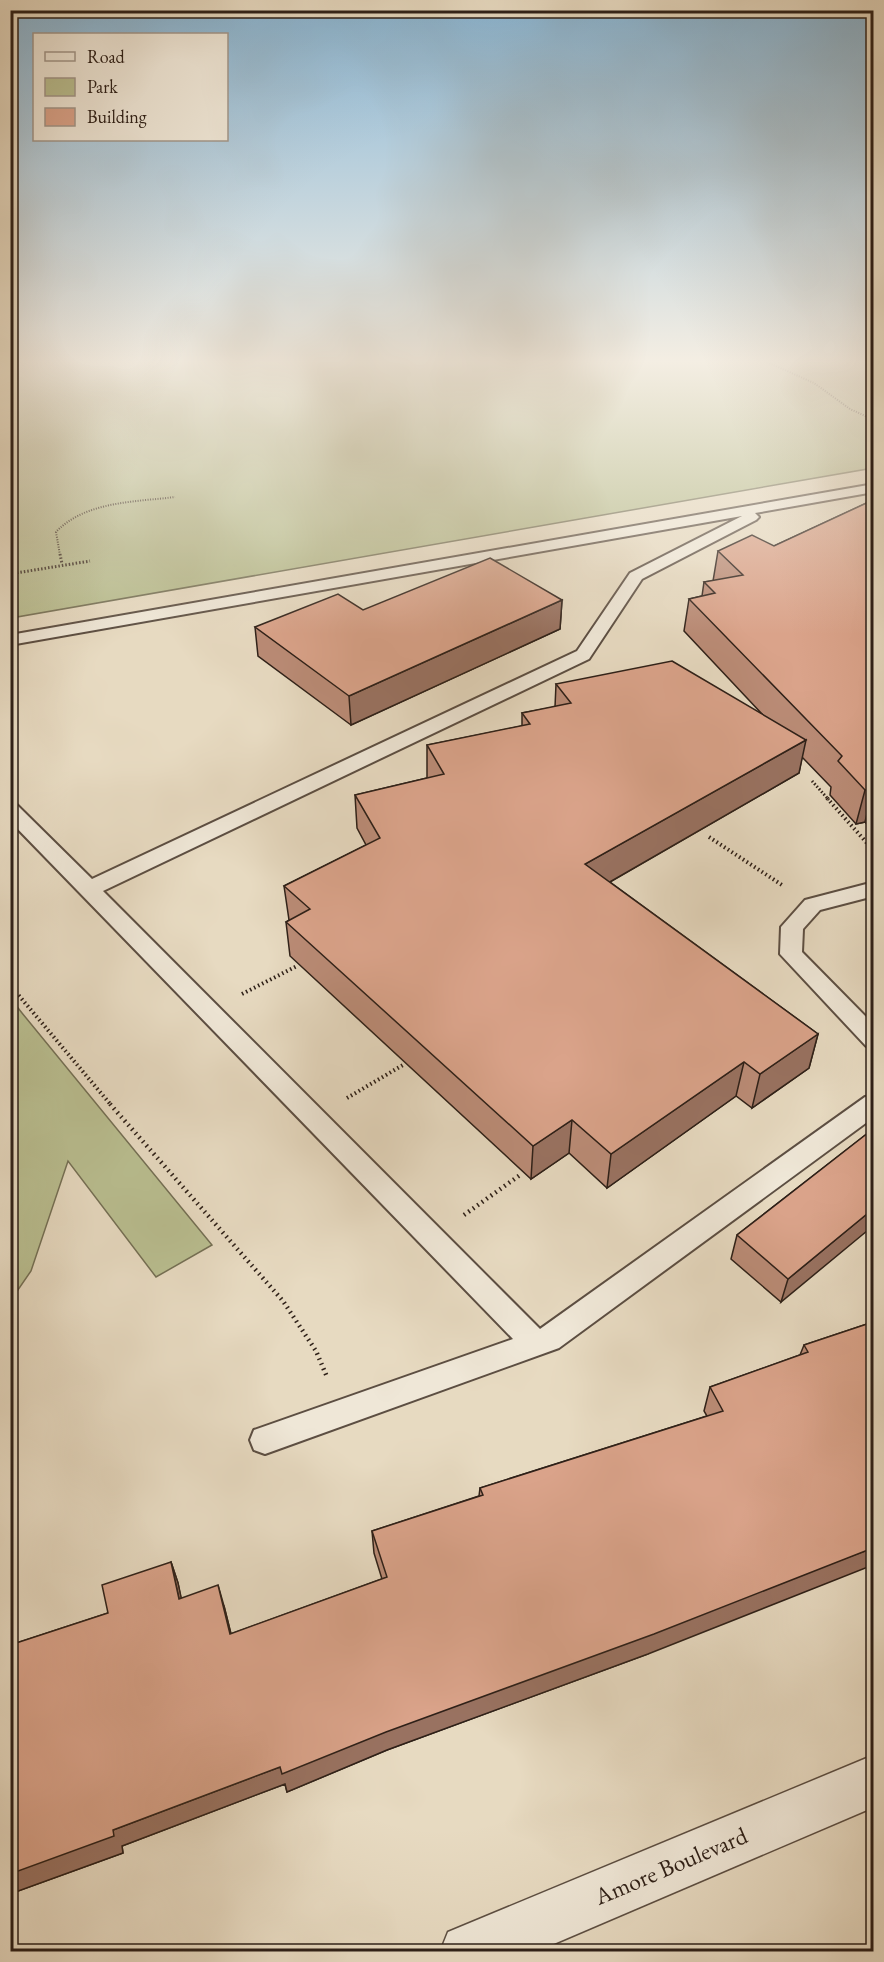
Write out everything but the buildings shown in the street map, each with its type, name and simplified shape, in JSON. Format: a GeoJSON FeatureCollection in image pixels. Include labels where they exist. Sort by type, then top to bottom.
{"type":"FeatureCollection","features":[{"type":"Feature","properties":{"kind":"street","name":"Amore Boulevard"},"geometry":{"type":"LineString","coordinates":[[468,1952],[873,1781]]}},
{"type":"Feature","properties":{"kind":"lane"},"geometry":{"type":"LineString","coordinates":[[10,640],[873,488]]}},
{"type":"Feature","properties":{"kind":"lane"},"geometry":{"type":"LineString","coordinates":[[89,889],[583,655],[636,576],[771,506]]}},
{"type":"Feature","properties":{"kind":"lane"},"geometry":{"type":"LineString","coordinates":[[10,809],[537,1345]]}},
{"type":"Feature","properties":{"kind":"lane"},"geometry":{"type":"LineString","coordinates":[[873,889],[813,905],[792,927],[791,954],[873,1040]]}},
{"type":"Feature","properties":{"kind":"lane"},"geometry":{"type":"LineString","coordinates":[[265,1440],[549,1340],[873,1104]]}},
{"type":"Feature","properties":{"kind":"path"},"geometry":{"type":"LineString","coordinates":[[62,564],[56,532],[68,519],[91,511],[175,497]]}},
{"type":"Feature","properties":{"kind":"path"},"geometry":{"type":"LineString","coordinates":[[10,574],[90,561]]}},
{"type":"Feature","properties":{"kind":"path"},"geometry":{"type":"LineString","coordinates":[[812,781],[873,851]]}},
{"type":"Feature","properties":{"kind":"path"},"geometry":{"type":"LineString","coordinates":[[709,837],[813,905]]}},
{"type":"Feature","properties":{"kind":"path"},"geometry":{"type":"LineString","coordinates":[[210,1011],[297,966]]}},
{"type":"Feature","properties":{"kind":"path"},"geometry":{"type":"LineString","coordinates":[[10,985],[115,1112],[282,1300],[320,1358],[339,1415]]}},
{"type":"Feature","properties":{"kind":"path"},"geometry":{"type":"LineString","coordinates":[[314,1117],[403,1065]]}},
{"type":"Feature","properties":{"kind":"path"},"geometry":{"type":"LineString","coordinates":[[432,1237],[520,1175]]}},
{"type":"Feature","properties":{"kind":"green space"},"geometry":{"type":"Polygon","coordinates":[[[11,451],[873,451],[873,468],[11,618],[11,451]]]}},
{"type":"Feature","properties":{"kind":"green space"},"geometry":{"type":"Polygon","coordinates":[[[11,999],[212,1245],[156,1277],[68,1161],[31,1271],[11,1300],[11,999]]]}}]}
